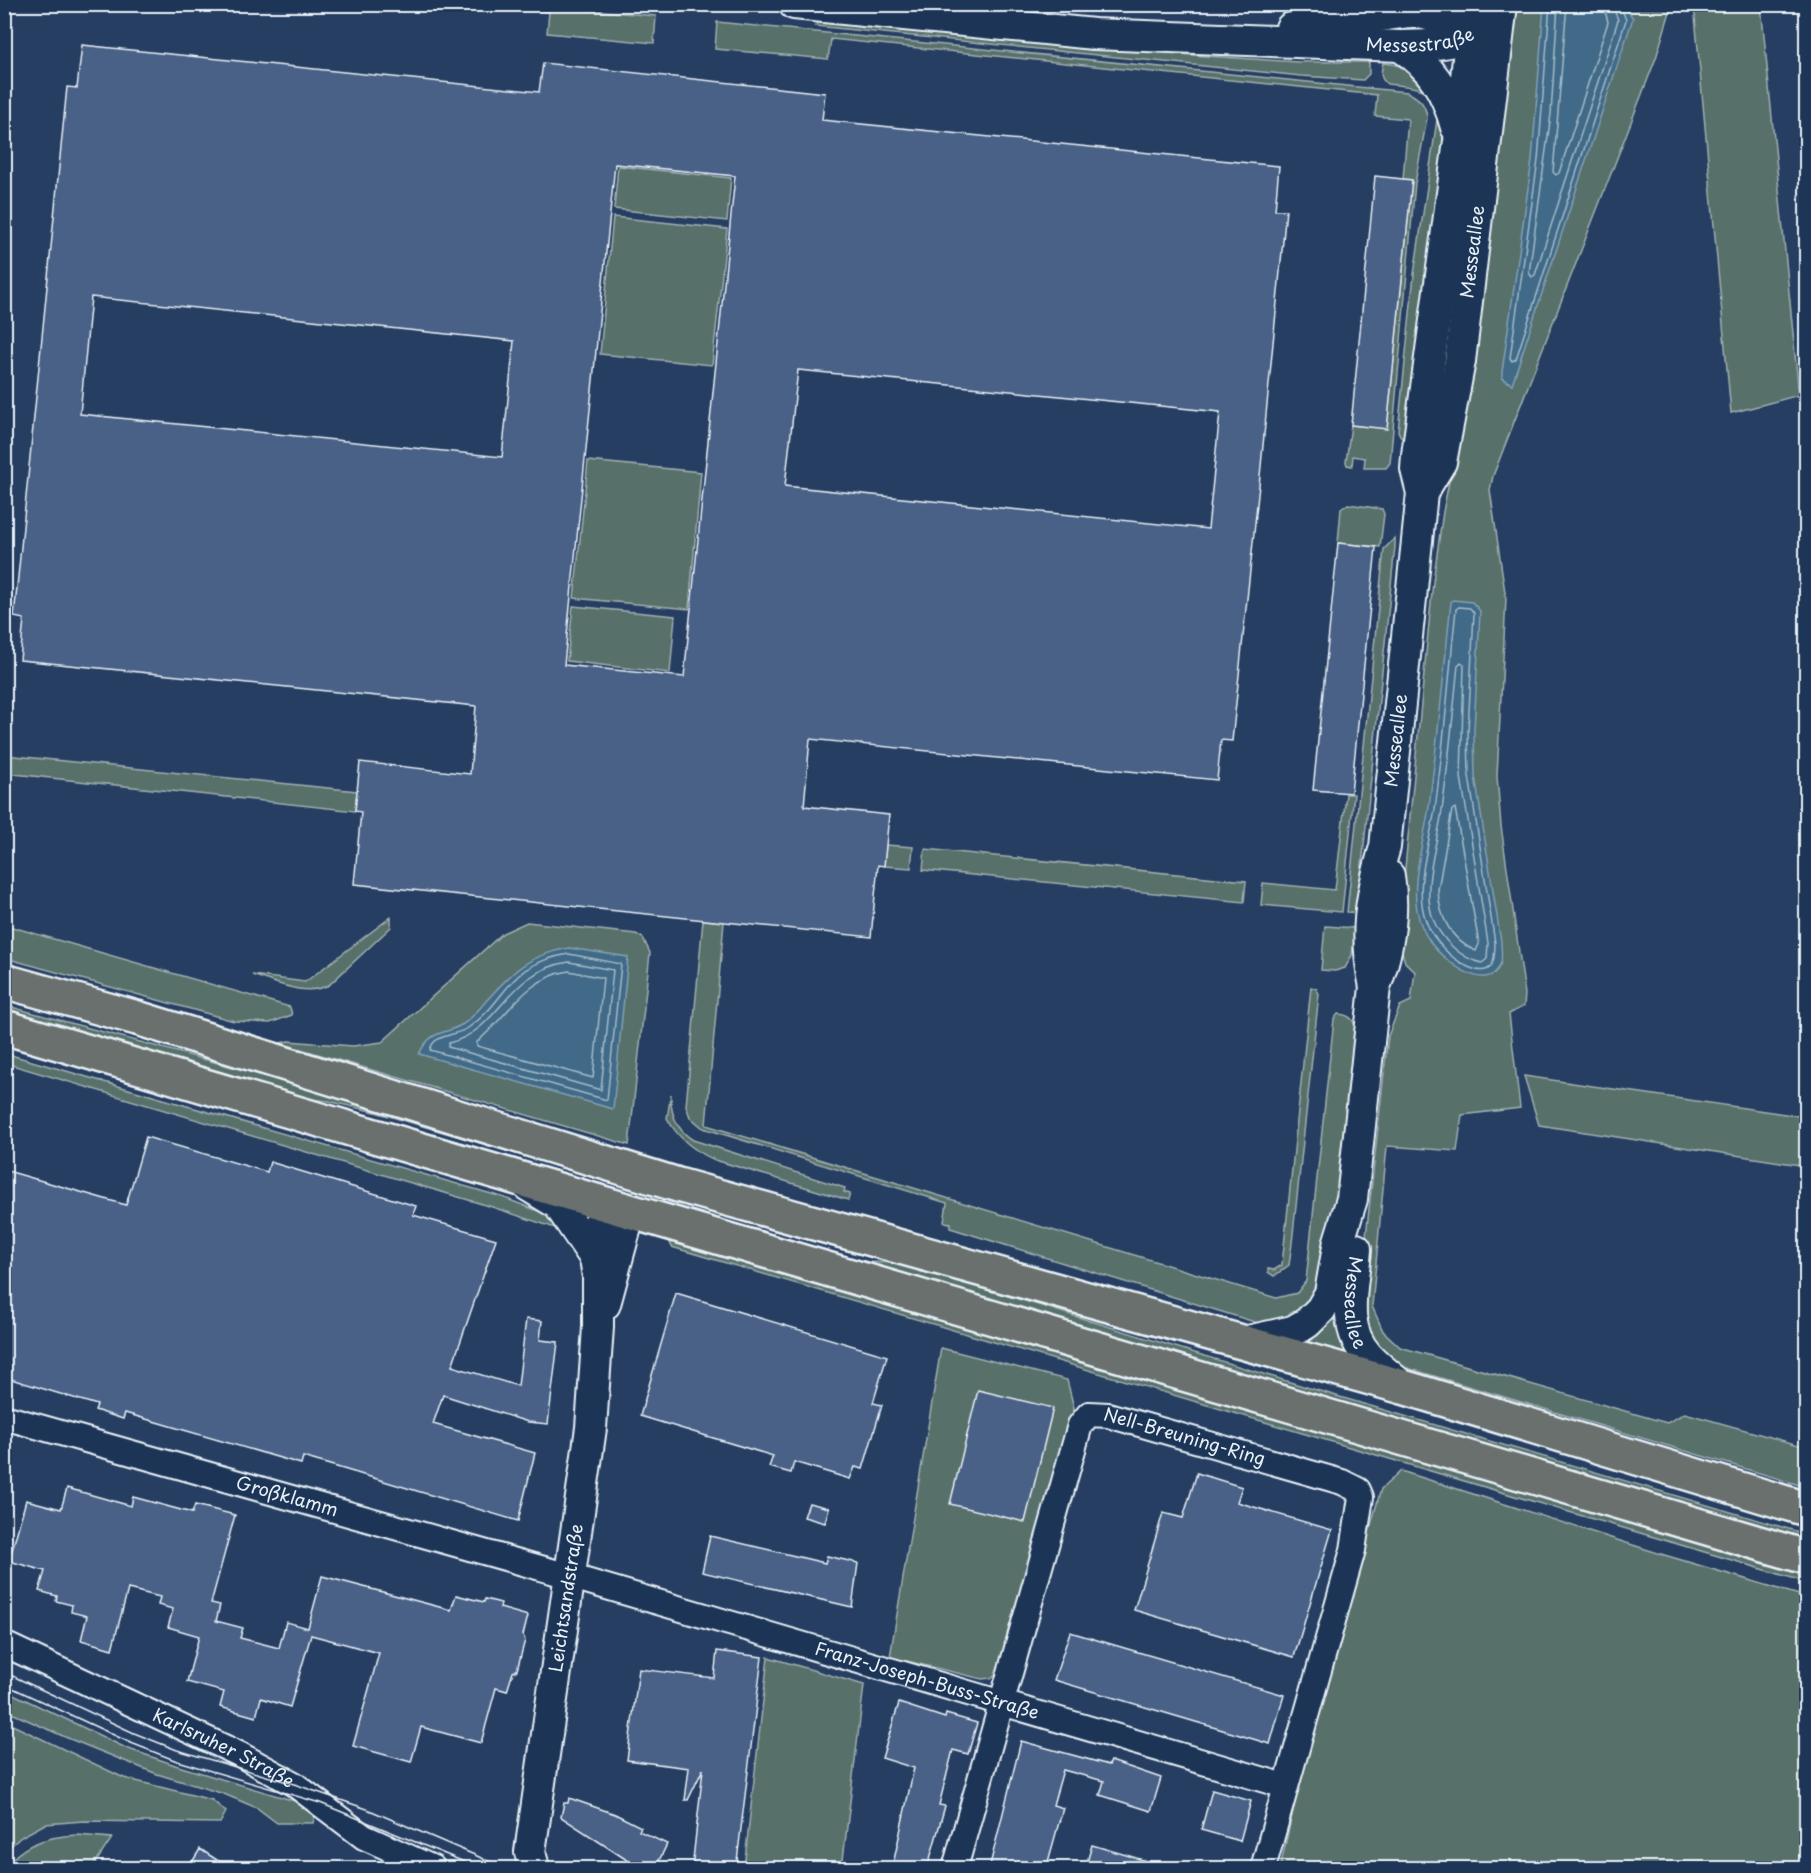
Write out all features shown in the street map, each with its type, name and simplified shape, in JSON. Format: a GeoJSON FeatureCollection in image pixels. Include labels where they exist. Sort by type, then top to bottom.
{"type":"FeatureCollection","features":[{"type":"Feature","properties":{"kind":"main road"},"geometry":{"type":"LineString","coordinates":[[4,981],[137,1018],[627,1195],[1806,1557]]}},
{"type":"Feature","properties":{"kind":"main road"},"geometry":{"type":"LineString","coordinates":[[4,1027],[573,1194],[627,1195],[678,1185],[1403,1387],[1806,1509]]}},
{"type":"Feature","properties":{"kind":"main road"},"geometry":{"type":"LineString","coordinates":[[573,1194],[602,1192],[623,1182],[627,1195]]}},
{"type":"Feature","properties":{"kind":"street","name":"Messestraße"},"geometry":{"type":"LineString","coordinates":[[794,4],[1094,34],[1400,46],[1445,45],[1471,35]]}},
{"type":"Feature","properties":{"kind":"street","name":"Messeallee"},"geometry":{"type":"LineString","coordinates":[[1403,1387],[1368,1356],[1357,1341],[1352,1326],[1350,1310],[1356,1250],[1352,1199],[1375,987],[1386,956],[1392,894],[1385,847],[1422,493],[1417,462],[1459,141],[1474,4]]}},
{"type":"Feature","properties":{"kind":"street","name":"Messeallee"},"geometry":{"type":"LineString","coordinates":[[1422,493],[1441,462],[1460,361],[1502,4]]}},
{"type":"Feature","properties":{"kind":"street"},"geometry":{"type":"LineString","coordinates":[[1492,79],[1485,55],[1471,35],[1493,18],[1502,4]]}},
{"type":"Feature","properties":{"kind":"street","name":"Messestraße"},"geometry":{"type":"LineString","coordinates":[[1223,39],[1417,8],[1426,14],[1453,22],[1471,35]]}},
{"type":"Feature","properties":{"kind":"street"},"geometry":{"type":"LineString","coordinates":[[1400,46],[1416,57],[1442,85],[1459,141]]}},
{"type":"Feature","properties":{"kind":"street"},"geometry":{"type":"LineString","coordinates":[[515,1176],[558,1204],[595,1258]]}},
{"type":"Feature","properties":{"kind":"street","name":"Leichtsandstraße"},"geometry":{"type":"LineString","coordinates":[[534,1869],[530,1852],[591,1428],[598,1327],[595,1258],[598,1226],[627,1195]]}},
{"type":"Feature","properties":{"kind":"street","name":"Leichtsandstraße"},"geometry":{"type":"LineString","coordinates":[[598,1327],[627,1195]]}},
{"type":"Feature","properties":{"kind":"street","name":"Messeallee"},"geometry":{"type":"LineString","coordinates":[[1243,1342],[1293,1331],[1307,1323],[1321,1310],[1330,1293],[1339,1241],[1352,1199]]}},
{"type":"Feature","properties":{"kind":"street","name":"Nell-Breuning-Ring"},"geometry":{"type":"LineString","coordinates":[[955,1869],[1004,1703],[1080,1425],[1089,1414],[1108,1414],[1342,1482],[1358,1490],[1361,1497],[1353,1550],[1263,1869]]}},
{"type":"Feature","properties":{"kind":"street","name":"Großklamm"},"geometry":{"type":"LineString","coordinates":[[4,1417],[569,1576]]}},
{"type":"Feature","properties":{"kind":"street","name":"Franz-Joseph-Buss-Straße"},"geometry":{"type":"LineString","coordinates":[[569,1576],[1285,1786]]}},
{"type":"Feature","properties":{"kind":"street","name":"Karlsruher Straße"},"geometry":{"type":"LineString","coordinates":[[4,1644],[239,1754],[294,1784],[364,1838],[433,1869]]}},
{"type":"Feature","properties":{"kind":"green space"},"geometry":{"type":"Polygon","coordinates":[[[477,5],[536,5],[656,16],[654,43],[547,33],[549,12],[477,5]]]}},
{"type":"Feature","properties":{"kind":"green space"},"geometry":{"type":"Polygon","coordinates":[[[1510,5],[1672,5],[1656,58],[1493,476],[1490,490],[1506,599],[1497,776],[1501,826],[1525,994],[1524,1006],[1509,1014],[1520,1108],[1462,1115],[1457,1151],[1387,1146],[1372,1306],[1383,1331],[1400,1347],[1667,1423],[1685,1413],[1806,1447],[1806,1487],[1394,1364],[1368,1338],[1359,1300],[1388,1036],[1400,1006],[1411,1001],[1415,972],[1405,962],[1398,939],[1433,582],[1443,512],[1468,386],[1510,5]]]}},
{"type":"Feature","properties":{"kind":"green space"},"geometry":{"type":"Polygon","coordinates":[[[1694,5],[1761,5],[1799,395],[1731,413],[1694,5]]]}},
{"type":"Feature","properties":{"kind":"green space"},"geometry":{"type":"Polygon","coordinates":[[[824,19],[1191,55],[1298,62],[1369,62],[1369,74],[1363,80],[1301,76],[815,26],[824,19]]]}},
{"type":"Feature","properties":{"kind":"green space"},"geometry":{"type":"Polygon","coordinates":[[[717,22],[1407,92],[1415,97],[1423,105],[1427,118],[1415,183],[1390,463],[1386,468],[1364,468],[1365,458],[1353,456],[1352,466],[1347,465],[1346,462],[1351,425],[1387,428],[1412,180],[1403,179],[1408,119],[1375,116],[1377,95],[831,39],[828,59],[715,49],[717,22]]]}},
{"type":"Feature","properties":{"kind":"green space"},"geometry":{"type":"Polygon","coordinates":[[[1383,63],[1411,70],[1433,88],[1445,116],[1447,140],[1405,445],[1398,431],[1414,274],[1438,113],[1425,92],[1412,87],[1387,84],[1381,72],[1383,63]]]}},
{"type":"Feature","properties":{"kind":"green space"},"geometry":{"type":"Polygon","coordinates":[[[618,166],[731,178],[727,221],[614,209],[618,166]]]}},
{"type":"Feature","properties":{"kind":"green space"},"geometry":{"type":"Polygon","coordinates":[[[613,217],[727,229],[712,365],[600,354],[613,217]]]}},
{"type":"Feature","properties":{"kind":"green space"},"geometry":{"type":"Polygon","coordinates":[[[588,461],[701,472],[689,609],[574,598],[588,461]]]}},
{"type":"Feature","properties":{"kind":"green space"},"geometry":{"type":"Polygon","coordinates":[[[1348,504],[1382,509],[1384,514],[1380,547],[1338,543],[1341,509],[1348,504]]]}},
{"type":"Feature","properties":{"kind":"green space"},"geometry":{"type":"Polygon","coordinates":[[[1395,538],[1357,913],[1347,912],[1384,549],[1395,538]]]}},
{"type":"Feature","properties":{"kind":"green space"},"geometry":{"type":"Polygon","coordinates":[[[573,606],[675,616],[670,673],[567,661],[573,606]]]}},
{"type":"Feature","properties":{"kind":"green space"},"geometry":{"type":"Polygon","coordinates":[[[5,755],[357,791],[355,811],[5,773],[5,755]]]}},
{"type":"Feature","properties":{"kind":"green space"},"geometry":{"type":"Polygon","coordinates":[[[1346,794],[1354,794],[1342,912],[1261,905],[1263,883],[1335,890],[1346,794]]]}},
{"type":"Feature","properties":{"kind":"green space"},"geometry":{"type":"Polygon","coordinates":[[[886,845],[913,847],[911,868],[884,866],[886,845]]]}},
{"type":"Feature","properties":{"kind":"green space"},"geometry":{"type":"Polygon","coordinates":[[[925,849],[1246,881],[1244,902],[923,870],[925,849]]]}},
{"type":"Feature","properties":{"kind":"green space"},"geometry":{"type":"Polygon","coordinates":[[[391,917],[391,927],[329,985],[310,990],[301,989],[252,975],[305,982],[391,917]]]}},
{"type":"Feature","properties":{"kind":"green space"},"geometry":{"type":"Polygon","coordinates":[[[703,920],[724,922],[706,1125],[1276,1298],[1297,1293],[1306,1281],[1334,1019],[1338,1014],[1351,1018],[1357,1036],[1329,1274],[1304,1313],[1261,1324],[950,1228],[951,1223],[944,1222],[947,1203],[703,1128],[690,1117],[686,1106],[703,920]]]}},
{"type":"Feature","properties":{"kind":"green space"},"geometry":{"type":"Polygon","coordinates":[[[527,922],[636,934],[643,938],[650,953],[629,1145],[280,1043],[288,1041],[353,1046],[382,1042],[503,933],[527,922]]]}},
{"type":"Feature","properties":{"kind":"green space"},"geometry":{"type":"Polygon","coordinates":[[[5,925],[290,1007],[292,1015],[270,1023],[234,1021],[5,958],[5,925]]]}},
{"type":"Feature","properties":{"kind":"green space"},"geometry":{"type":"Polygon","coordinates":[[[1325,926],[1355,928],[1352,955],[1345,968],[1335,971],[1321,970],[1325,926]]]}},
{"type":"Feature","properties":{"kind":"green space"},"geometry":{"type":"Polygon","coordinates":[[[1311,987],[1317,989],[1319,994],[1292,1243],[1289,1265],[1274,1276],[1268,1272],[1268,1269],[1274,1270],[1282,1265],[1311,987]]]}},
{"type":"Feature","properties":{"kind":"green space"},"geometry":{"type":"Polygon","coordinates":[[[4,1005],[225,1065],[576,1167],[575,1171],[375,1112],[328,1101],[298,1098],[5,1015],[4,1005]]]}},
{"type":"Feature","properties":{"kind":"green space"},"geometry":{"type":"Polygon","coordinates":[[[4,1053],[502,1197],[551,1216],[558,1229],[489,1206],[5,1063],[4,1053]]]}},
{"type":"Feature","properties":{"kind":"green space"},"geometry":{"type":"Polygon","coordinates":[[[1524,1076],[1806,1117],[1806,1166],[1539,1125],[1524,1076]]]}},
{"type":"Feature","properties":{"kind":"green space"},"geometry":{"type":"Polygon","coordinates":[[[671,1094],[675,1120],[682,1131],[693,1140],[845,1188],[844,1192],[850,1194],[848,1200],[715,1160],[700,1153],[681,1138],[667,1118],[671,1094]]]}},
{"type":"Feature","properties":{"kind":"green space"},"geometry":{"type":"Polygon","coordinates":[[[660,1202],[865,1262],[901,1263],[1306,1387],[1806,1534],[1806,1543],[660,1202]]]}},
{"type":"Feature","properties":{"kind":"green space"},"geometry":{"type":"Polygon","coordinates":[[[682,1240],[1806,1570],[1806,1582],[672,1247],[670,1243],[682,1240]]]}},
{"type":"Feature","properties":{"kind":"green space"},"geometry":{"type":"Polygon","coordinates":[[[1337,1303],[1358,1359],[1291,1343],[1337,1303]]]}},
{"type":"Feature","properties":{"kind":"green space"},"geometry":{"type":"Polygon","coordinates":[[[941,1348],[1067,1380],[1074,1408],[999,1671],[991,1678],[982,1679],[890,1657],[941,1348]]]}},
{"type":"Feature","properties":{"kind":"green space"},"geometry":{"type":"Polygon","coordinates":[[[1401,1471],[1661,1554],[1806,1597],[1806,1868],[1280,1868],[1299,1784],[1381,1489],[1401,1471]]]}},
{"type":"Feature","properties":{"kind":"green space"},"geometry":{"type":"Polygon","coordinates":[[[768,1657],[864,1685],[842,1868],[744,1868],[768,1657]]]}},
{"type":"Feature","properties":{"kind":"green space"},"geometry":{"type":"Polygon","coordinates":[[[5,1690],[126,1748],[298,1802],[315,1816],[313,1823],[277,1823],[257,1808],[224,1794],[157,1774],[65,1737],[5,1710],[5,1690]]]}},
{"type":"Feature","properties":{"kind":"green space"},"geometry":{"type":"Polygon","coordinates":[[[4,1721],[124,1778],[212,1800],[226,1812],[220,1823],[84,1821],[45,1824],[21,1837],[5,1851],[4,1721]]]}},
{"type":"Feature","properties":{"kind":"green space"},"geometry":{"type":"Polygon","coordinates":[[[77,1835],[112,1838],[92,1868],[5,1868],[27,1847],[56,1837],[77,1835]]]}},
{"type":"Feature","properties":{"kind":"water"},"geometry":{"type":"Polygon","coordinates":[[[1544,5],[1619,5],[1625,7],[1633,18],[1512,384],[1502,378],[1502,372],[1532,160],[1544,5]]]}},
{"type":"Feature","properties":{"kind":"water"},"geometry":{"type":"Polygon","coordinates":[[[1453,600],[1472,602],[1480,611],[1474,731],[1475,776],[1502,954],[1500,965],[1494,974],[1485,977],[1465,972],[1445,958],[1428,939],[1420,923],[1417,910],[1417,871],[1427,819],[1453,600]]]}},
{"type":"Feature","properties":{"kind":"water"},"geometry":{"type":"Polygon","coordinates":[[[569,948],[628,957],[613,1109],[419,1054],[433,1036],[456,1028],[469,1019],[522,966],[543,955],[569,948]]]}},
{"type":"Feature","properties":{"kind":"building"},"geometry":{"type":"Polygon","coordinates":[[[82,45],[539,92],[543,63],[825,93],[822,120],[1279,166],[1275,210],[1286,210],[1260,476],[1232,741],[1221,740],[1217,780],[810,739],[804,806],[889,815],[884,866],[878,865],[871,937],[354,884],[361,812],[355,811],[360,762],[470,774],[476,706],[20,660],[24,619],[14,617],[67,87],[77,88],[82,45]],[[615,164],[564,665],[684,677],[735,176],[615,164]],[[91,297],[80,414],[502,457],[514,341],[91,297]],[[798,370],[785,486],[1208,529],[1220,412],[798,370]]]}},
{"type":"Feature","properties":{"kind":"building"},"geometry":{"type":"Polygon","coordinates":[[[1375,176],[1412,180],[1387,429],[1351,425],[1375,176]]]}},
{"type":"Feature","properties":{"kind":"building"},"geometry":{"type":"Polygon","coordinates":[[[1338,543],[1376,547],[1351,793],[1313,790],[1338,543]]]}},
{"type":"Feature","properties":{"kind":"building"},"geometry":{"type":"Polygon","coordinates":[[[146,1137],[267,1172],[270,1162],[416,1206],[413,1215],[496,1239],[452,1366],[518,1386],[526,1319],[542,1321],[540,1340],[558,1342],[548,1424],[528,1422],[443,1395],[433,1424],[535,1453],[518,1521],[303,1457],[301,1464],[125,1413],[123,1419],[95,1410],[97,1405],[4,1377],[4,1170],[126,1205],[146,1137]]]}},
{"type":"Feature","properties":{"kind":"building"},"geometry":{"type":"Polygon","coordinates":[[[676,1293],[887,1356],[873,1403],[882,1405],[863,1469],[855,1467],[850,1479],[794,1462],[791,1473],[769,1467],[773,1456],[640,1416],[676,1293]]]}},
{"type":"Feature","properties":{"kind":"building"},"geometry":{"type":"Polygon","coordinates":[[[978,1390],[1053,1408],[1025,1522],[950,1504],[978,1390]]]}},
{"type":"Feature","properties":{"kind":"building"},"geometry":{"type":"Polygon","coordinates":[[[1197,1473],[1242,1487],[1237,1502],[1332,1530],[1294,1657],[1134,1610],[1163,1513],[1183,1518],[1197,1473]]]}},
{"type":"Feature","properties":{"kind":"building"},"geometry":{"type":"Polygon","coordinates":[[[67,1488],[131,1506],[133,1497],[192,1513],[195,1505],[235,1515],[211,1603],[220,1605],[216,1621],[243,1628],[240,1638],[279,1648],[286,1622],[308,1628],[322,1576],[451,1610],[456,1595],[484,1602],[485,1599],[501,1603],[500,1608],[528,1616],[523,1635],[525,1640],[517,1670],[513,1672],[507,1691],[496,1688],[481,1743],[421,1727],[411,1762],[353,1746],[379,1653],[311,1635],[290,1707],[261,1698],[256,1717],[220,1707],[224,1692],[187,1682],[199,1636],[168,1627],[173,1609],[158,1605],[160,1597],[128,1589],[112,1649],[81,1640],[87,1616],[71,1612],[72,1605],[56,1601],[57,1596],[39,1591],[45,1571],[9,1561],[26,1500],[61,1509],[67,1488]]]}},
{"type":"Feature","properties":{"kind":"building"},"geometry":{"type":"Polygon","coordinates":[[[809,1503],[829,1508],[825,1523],[804,1517],[809,1503]]]}},
{"type":"Feature","properties":{"kind":"building"},"geometry":{"type":"Polygon","coordinates":[[[710,1536],[825,1563],[827,1556],[858,1563],[852,1607],[702,1572],[710,1536]]]}},
{"type":"Feature","properties":{"kind":"building"},"geometry":{"type":"Polygon","coordinates":[[[1070,1632],[1284,1695],[1270,1744],[1054,1680],[1070,1632]]]}},
{"type":"Feature","properties":{"kind":"building"},"geometry":{"type":"Polygon","coordinates":[[[717,1651],[762,1657],[736,1869],[692,1869],[703,1769],[688,1800],[685,1800],[689,1768],[627,1760],[639,1669],[714,1678],[717,1651]]]}},
{"type":"Feature","properties":{"kind":"building"},"geometry":{"type":"Polygon","coordinates":[[[899,1703],[945,1718],[946,1714],[977,1723],[968,1754],[953,1750],[939,1805],[945,1806],[927,1869],[892,1869],[914,1768],[882,1758],[899,1703]]]}},
{"type":"Feature","properties":{"kind":"building"},"geometry":{"type":"Polygon","coordinates":[[[1021,1741],[1109,1765],[1111,1761],[1161,1778],[1151,1811],[1100,1795],[1104,1781],[1063,1770],[1053,1805],[1063,1808],[1046,1869],[989,1869],[1021,1741]]]}},
{"type":"Feature","properties":{"kind":"building"},"geometry":{"type":"Polygon","coordinates":[[[1212,1790],[1251,1801],[1240,1841],[1201,1830],[1212,1790]]]}},
{"type":"Feature","properties":{"kind":"building"},"geometry":{"type":"Polygon","coordinates":[[[569,1798],[615,1814],[641,1827],[639,1831],[667,1844],[655,1869],[643,1869],[630,1862],[561,1817],[564,1803],[568,1803],[569,1798]]]}},
{"type":"Feature","properties":{"kind":"building"},"geometry":{"type":"Polygon","coordinates":[[[1092,1845],[1157,1864],[1157,1869],[1085,1869],[1092,1845]]]}},
{"type":"Feature","properties":{"kind":"building"},"geometry":{"type":"Polygon","coordinates":[[[200,1849],[231,1869],[188,1869],[200,1849]]]}},
{"type":"Feature","properties":{"kind":"tram line"},"geometry":{"type":"LineString","coordinates":[[4,1672],[134,1733],[177,1750],[294,1784],[367,1809],[505,1868]]}},
{"type":"Feature","properties":{"kind":"tram line"},"geometry":{"type":"LineString","coordinates":[[4,1684],[131,1743],[177,1761],[320,1803],[479,1868]]}}]}
